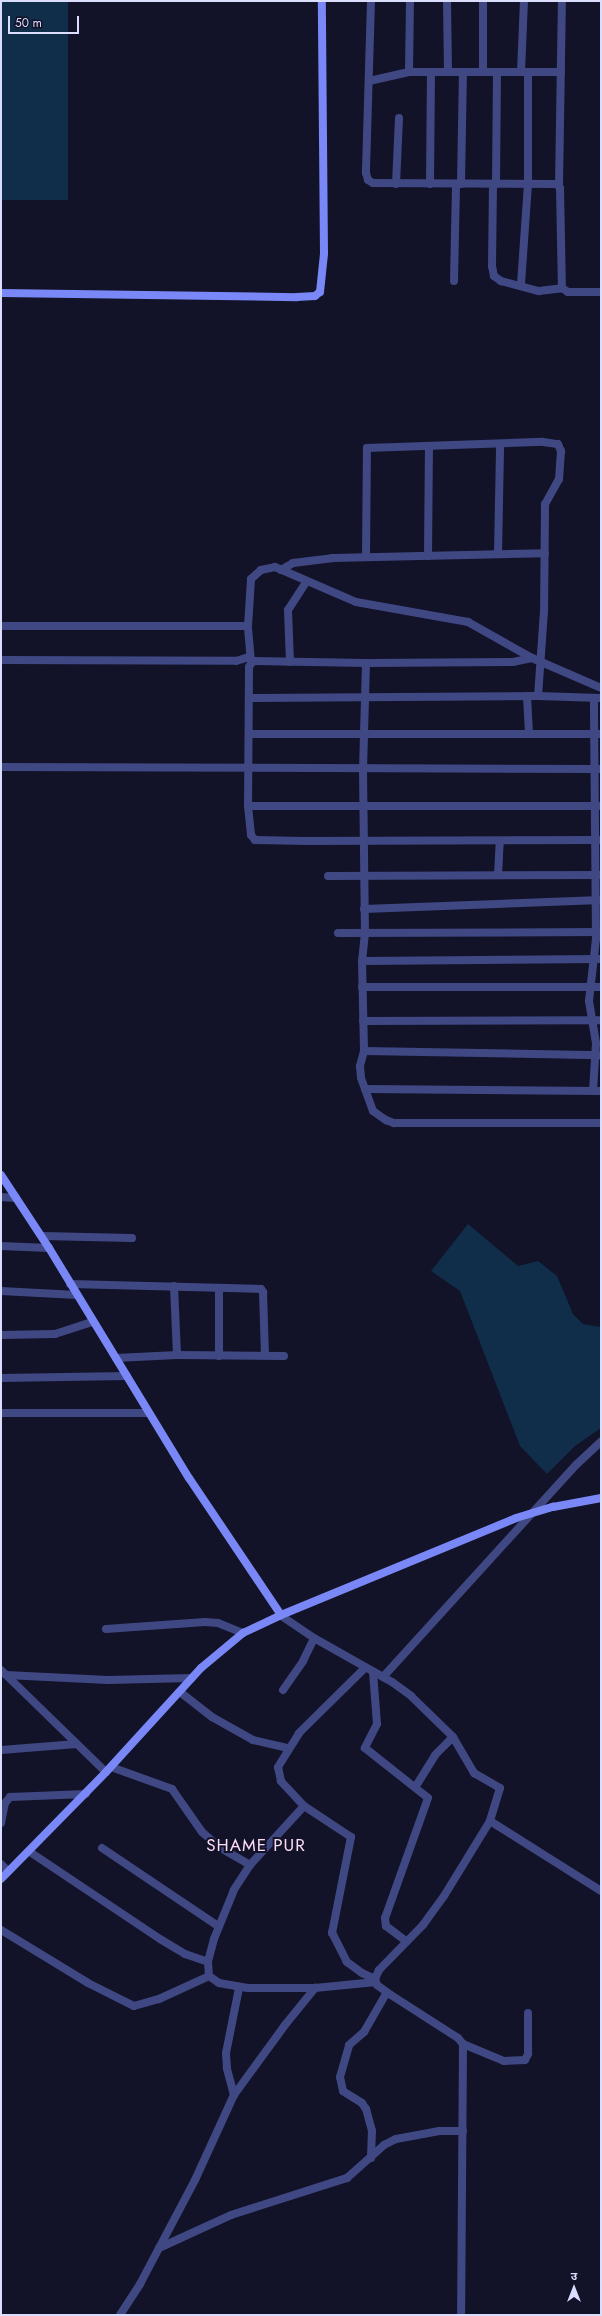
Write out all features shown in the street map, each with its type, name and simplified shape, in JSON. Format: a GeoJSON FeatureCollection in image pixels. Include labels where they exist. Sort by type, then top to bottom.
{"type":"FeatureCollection","features":[{"type":"Feature","properties":{"kind":"street"},"geometry":{"type":"LineString","coordinates":[[1,294],[297,297],[314,296],[320,292],[324,253],[322,1]]}},
{"type":"Feature","properties":{"kind":"street"},"geometry":{"type":"LineString","coordinates":[[371,1],[366,176],[373,183],[555,184],[559,186]]}},
{"type":"Feature","properties":{"kind":"street"},"geometry":{"type":"LineString","coordinates":[[410,1],[410,72]]}},
{"type":"Feature","properties":{"kind":"street"},"geometry":{"type":"LineString","coordinates":[[447,1],[448,72]]}},
{"type":"Feature","properties":{"kind":"street"},"geometry":{"type":"LineString","coordinates":[[483,1],[483,72]]}},
{"type":"Feature","properties":{"kind":"street"},"geometry":{"type":"LineString","coordinates":[[521,284],[528,184],[524,1]]}},
{"type":"Feature","properties":{"kind":"street"},"geometry":{"type":"LineString","coordinates":[[562,1],[559,186],[562,288]]}},
{"type":"Feature","properties":{"kind":"street"},"geometry":{"type":"LineString","coordinates":[[369,81],[410,72],[561,72]]}},
{"type":"Feature","properties":{"kind":"street"},"geometry":{"type":"LineString","coordinates":[[430,184],[431,72]]}},
{"type":"Feature","properties":{"kind":"street"},"geometry":{"type":"LineString","coordinates":[[454,281],[463,72]]}},
{"type":"Feature","properties":{"kind":"street"},"geometry":{"type":"LineString","coordinates":[[497,72],[493,272],[501,281],[521,284],[539,290],[562,288],[568,292],[601,292]]}},
{"type":"Feature","properties":{"kind":"street"},"geometry":{"type":"LineString","coordinates":[[396,184],[399,118]]}},
{"type":"Feature","properties":{"kind":"street"},"geometry":{"type":"LineString","coordinates":[[366,556],[367,448],[500,445],[550,442],[560,447],[559,479],[545,504],[544,618],[535,660],[538,696]]}},
{"type":"Feature","properties":{"kind":"street"},"geometry":{"type":"LineString","coordinates":[[498,554],[500,445]]}},
{"type":"Feature","properties":{"kind":"street"},"geometry":{"type":"LineString","coordinates":[[428,556],[429,446]]}},
{"type":"Feature","properties":{"kind":"street"},"geometry":{"type":"LineString","coordinates":[[281,570],[293,563],[308,560],[366,556],[545,553]]}},
{"type":"Feature","properties":{"kind":"street"},"geometry":{"type":"LineString","coordinates":[[598,840],[364,842],[255,840],[250,832],[248,806],[250,660],[248,626],[251,579],[261,570],[275,568],[356,602],[468,622],[535,660],[601,688]]}},
{"type":"Feature","properties":{"kind":"street"},"geometry":{"type":"LineString","coordinates":[[290,662],[288,610],[306,582]]}},
{"type":"Feature","properties":{"kind":"street"},"geometry":{"type":"LineString","coordinates":[[1,626],[248,626]]}},
{"type":"Feature","properties":{"kind":"street"},"geometry":{"type":"LineString","coordinates":[[1,660],[250,660],[366,663],[514,662],[535,660]]}},
{"type":"Feature","properties":{"kind":"street"},"geometry":{"type":"LineString","coordinates":[[366,663],[363,770],[366,876],[364,909],[366,933],[362,961],[364,1051],[360,1072],[373,1111],[379,1117],[394,1123],[601,1124]]}},
{"type":"Feature","properties":{"kind":"street"},"geometry":{"type":"LineString","coordinates":[[250,698],[527,696],[597,698],[598,932],[597,959],[590,987],[592,1020],[598,1054],[597,1091],[365,1089]]}},
{"type":"Feature","properties":{"kind":"street"},"geometry":{"type":"LineString","coordinates":[[527,696],[529,734]]}},
{"type":"Feature","properties":{"kind":"street"},"geometry":{"type":"LineString","coordinates":[[250,734],[364,736],[598,734]]}},
{"type":"Feature","properties":{"kind":"street"},"geometry":{"type":"LineString","coordinates":[[1,768],[249,768],[363,770],[598,769]]}},
{"type":"Feature","properties":{"kind":"street"},"geometry":{"type":"LineString","coordinates":[[248,806],[364,808],[598,806]]}},
{"type":"Feature","properties":{"kind":"street"},"geometry":{"type":"LineString","coordinates":[[498,875],[500,842]]}},
{"type":"Feature","properties":{"kind":"street"},"geometry":{"type":"LineString","coordinates":[[328,876],[598,875]]}},
{"type":"Feature","properties":{"kind":"street"},"geometry":{"type":"LineString","coordinates":[[364,909],[597,900]]}},
{"type":"Feature","properties":{"kind":"street"},"geometry":{"type":"LineString","coordinates":[[338,933],[598,932]]}},
{"type":"Feature","properties":{"kind":"street"},"geometry":{"type":"LineString","coordinates":[[362,961],[597,959]]}},
{"type":"Feature","properties":{"kind":"street"},"geometry":{"type":"LineString","coordinates":[[362,987],[601,987]]}},
{"type":"Feature","properties":{"kind":"street"},"geometry":{"type":"LineString","coordinates":[[363,1021],[601,1020]]}},
{"type":"Feature","properties":{"kind":"street"},"geometry":{"type":"LineString","coordinates":[[364,1051],[598,1054]]}},
{"type":"Feature","properties":{"kind":"street"},"geometry":{"type":"LineString","coordinates":[[1,1175],[42,1236],[148,1412],[235,1549],[280,1615],[314,1638],[382,1676],[411,1696],[453,1737],[474,1773],[500,1788],[490,1821],[444,1896],[423,1925],[379,1970],[376,1981]]}},
{"type":"Feature","properties":{"kind":"street"},"geometry":{"type":"LineString","coordinates":[[1,1197],[16,1198]]}},
{"type":"Feature","properties":{"kind":"street"},"geometry":{"type":"LineString","coordinates":[[42,1236],[132,1238]]}},
{"type":"Feature","properties":{"kind":"street"},"geometry":{"type":"LineString","coordinates":[[1,1246],[49,1248]]}},
{"type":"Feature","properties":{"kind":"street"},"geometry":{"type":"LineString","coordinates":[[70,1284],[174,1286],[263,1291],[264,1355]]}},
{"type":"Feature","properties":{"kind":"street"},"geometry":{"type":"LineString","coordinates":[[174,1286],[177,1355]]}},
{"type":"Feature","properties":{"kind":"street"},"geometry":{"type":"LineString","coordinates":[[219,1288],[219,1356]]}},
{"type":"Feature","properties":{"kind":"street"},"geometry":{"type":"LineString","coordinates":[[1,1291],[77,1295]]}},
{"type":"Feature","properties":{"kind":"street"},"geometry":{"type":"LineString","coordinates":[[1,1335],[55,1334],[93,1322]]}},
{"type":"Feature","properties":{"kind":"street"},"geometry":{"type":"LineString","coordinates":[[116,1358],[177,1355],[284,1356]]}},
{"type":"Feature","properties":{"kind":"street"},"geometry":{"type":"LineString","coordinates":[[1,1378],[127,1376]]}},
{"type":"Feature","properties":{"kind":"street"},"geometry":{"type":"LineString","coordinates":[[1,1413],[148,1412]]}},
{"type":"Feature","properties":{"kind":"street"},"geometry":{"type":"LineString","coordinates":[[382,1676],[577,1464],[601,1442]]}},
{"type":"Feature","properties":{"kind":"street"},"geometry":{"type":"LineString","coordinates":[[1,1879],[30,1852],[86,1794],[212,1657],[243,1633],[280,1615],[534,1512],[601,1498]]}},
{"type":"Feature","properties":{"kind":"street"},"geometry":{"type":"LineString","coordinates":[[106,1629],[205,1622],[218,1623],[243,1633]]}},
{"type":"Feature","properties":{"kind":"street"},"geometry":{"type":"LineString","coordinates":[[283,1690],[314,1638]]}},
{"type":"Feature","properties":{"kind":"street"},"geometry":{"type":"LineString","coordinates":[[369,1670],[318,1712],[287,1748],[278,1767],[278,1775],[304,1806],[351,1837],[332,1933],[348,1962],[362,1973],[376,1981],[387,1992],[462,2044],[504,2061],[521,2062],[528,2054],[528,2013]]}},
{"type":"Feature","properties":{"kind":"street"},"geometry":{"type":"LineString","coordinates":[[369,1670],[377,1724],[364,1748],[387,1767],[425,1793],[428,1800],[404,1860],[385,1918],[386,1926],[407,1942]]}},
{"type":"Feature","properties":{"kind":"street"},"geometry":{"type":"LineString","coordinates":[[4,1673],[108,1680],[192,1678]]}},
{"type":"Feature","properties":{"kind":"street"},"geometry":{"type":"LineString","coordinates":[[4,1673],[77,1744],[109,1769],[172,1789],[202,1832],[219,1847],[250,1865]]}},
{"type":"Feature","properties":{"kind":"street"},"geometry":{"type":"LineString","coordinates":[[180,1692],[212,1717],[253,1740],[287,1748]]}},
{"type":"Feature","properties":{"kind":"street"},"geometry":{"type":"LineString","coordinates":[[416,1786],[435,1755],[453,1737]]}},
{"type":"Feature","properties":{"kind":"street"},"geometry":{"type":"LineString","coordinates":[[1,1750],[77,1744]]}},
{"type":"Feature","properties":{"kind":"street"},"geometry":{"type":"LineString","coordinates":[[1,1823],[5,1803],[10,1797],[86,1794]]}},
{"type":"Feature","properties":{"kind":"street"},"geometry":{"type":"LineString","coordinates":[[209,1976],[208,1962],[218,1926],[234,1890],[250,1865],[304,1806]]}},
{"type":"Feature","properties":{"kind":"street"},"geometry":{"type":"LineString","coordinates":[[490,1821],[601,1891]]}},
{"type":"Feature","properties":{"kind":"street"},"geometry":{"type":"LineString","coordinates":[[102,1848],[218,1926]]}},
{"type":"Feature","properties":{"kind":"street"},"geometry":{"type":"LineString","coordinates":[[30,1852],[166,1943],[191,1957],[208,1962]]}},
{"type":"Feature","properties":{"kind":"street"},"geometry":{"type":"LineString","coordinates":[[1,1864],[8,1871]]}},
{"type":"Feature","properties":{"kind":"street"},"geometry":{"type":"LineString","coordinates":[[1,1930],[88,1983],[134,2006],[159,1999],[209,1976]]}},
{"type":"Feature","properties":{"kind":"street"},"geometry":{"type":"LineString","coordinates":[[209,1976],[219,1983],[239,1988],[316,1988],[376,1981]]}},
{"type":"Feature","properties":{"kind":"street"},"geometry":{"type":"LineString","coordinates":[[234,2096],[227,2068],[226,2053],[239,1988]]}},
{"type":"Feature","properties":{"kind":"street"},"geometry":{"type":"LineString","coordinates":[[120,2315],[159,2248],[234,2096],[316,1988]]}},
{"type":"Feature","properties":{"kind":"street"},"geometry":{"type":"LineString","coordinates":[[371,2158],[372,2131],[366,2109],[362,2103],[343,2091],[340,2078],[349,2045],[364,2032],[387,1992]]}},
{"type":"Feature","properties":{"kind":"street"},"geometry":{"type":"LineString","coordinates":[[461,2315],[463,2131],[462,2044]]}},
{"type":"Feature","properties":{"kind":"street"},"geometry":{"type":"LineString","coordinates":[[159,2248],[231,2215],[348,2178],[384,2145],[396,2139],[439,2130],[463,2131]]}},
{"type":"Feature","properties":{"kind":"water"},"geometry":{"type":"Polygon","coordinates":[[[1,1],[68,1],[68,200],[1,200],[1,1]]]}},
{"type":"Feature","properties":{"kind":"water"},"geometry":{"type":"Polygon","coordinates":[[[468,1224],[518,1266],[538,1261],[557,1276],[573,1314],[583,1324],[601,1327],[601,1428],[575,1446],[547,1474],[520,1446],[460,1291],[431,1271],[468,1224]]]}},
{"type":"Feature","properties":{"kind":"district","name":"SHAME PUR"},"geometry":{"type":"Point","coordinates":[256,1846]}}]}
